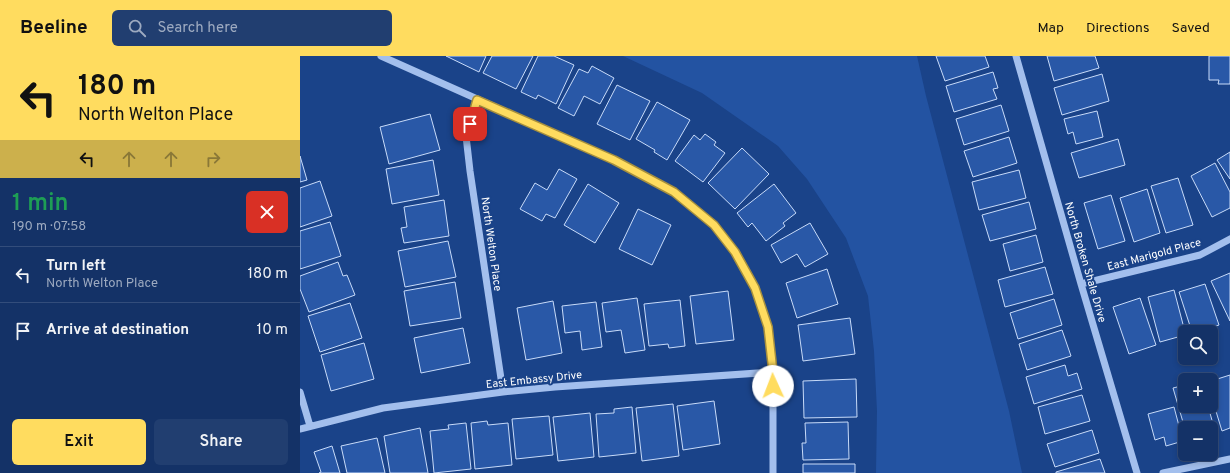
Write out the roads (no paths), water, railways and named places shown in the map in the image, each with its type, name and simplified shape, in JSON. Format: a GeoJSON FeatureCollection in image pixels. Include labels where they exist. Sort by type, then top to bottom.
{"type":"FeatureCollection","features":[{"type":"Feature","properties":{"kind":"street"},"geometry":{"type":"LineString","coordinates":[[381,56],[614,160],[674,192],[714,225],[735,252],[755,288],[768,327],[773,372],[773,473]]}},
{"type":"Feature","properties":{"kind":"street","name":"North Broken Shale Drive"},"geometry":{"type":"LineString","coordinates":[[1016,56],[1137,473]]}},
{"type":"Feature","properties":{"kind":"street","name":"North Welton Place"},"geometry":{"type":"LineString","coordinates":[[477,100],[466,136],[503,392]]}},
{"type":"Feature","properties":{"kind":"street","name":"East Marigold Place"},"geometry":{"type":"LineString","coordinates":[[1081,284],[1200,255],[1230,239]]}},
{"type":"Feature","properties":{"kind":"street","name":"East Embassy Drive"},"geometry":{"type":"LineString","coordinates":[[300,429],[382,408],[503,392],[773,372]]}},
{"type":"Feature","properties":{"kind":"street"},"geometry":{"type":"LineString","coordinates":[[300,392],[310,426]]}},
{"type":"Feature","properties":{"kind":"street"},"geometry":{"type":"LineString","coordinates":[[1163,473],[1230,458]]}}]}
